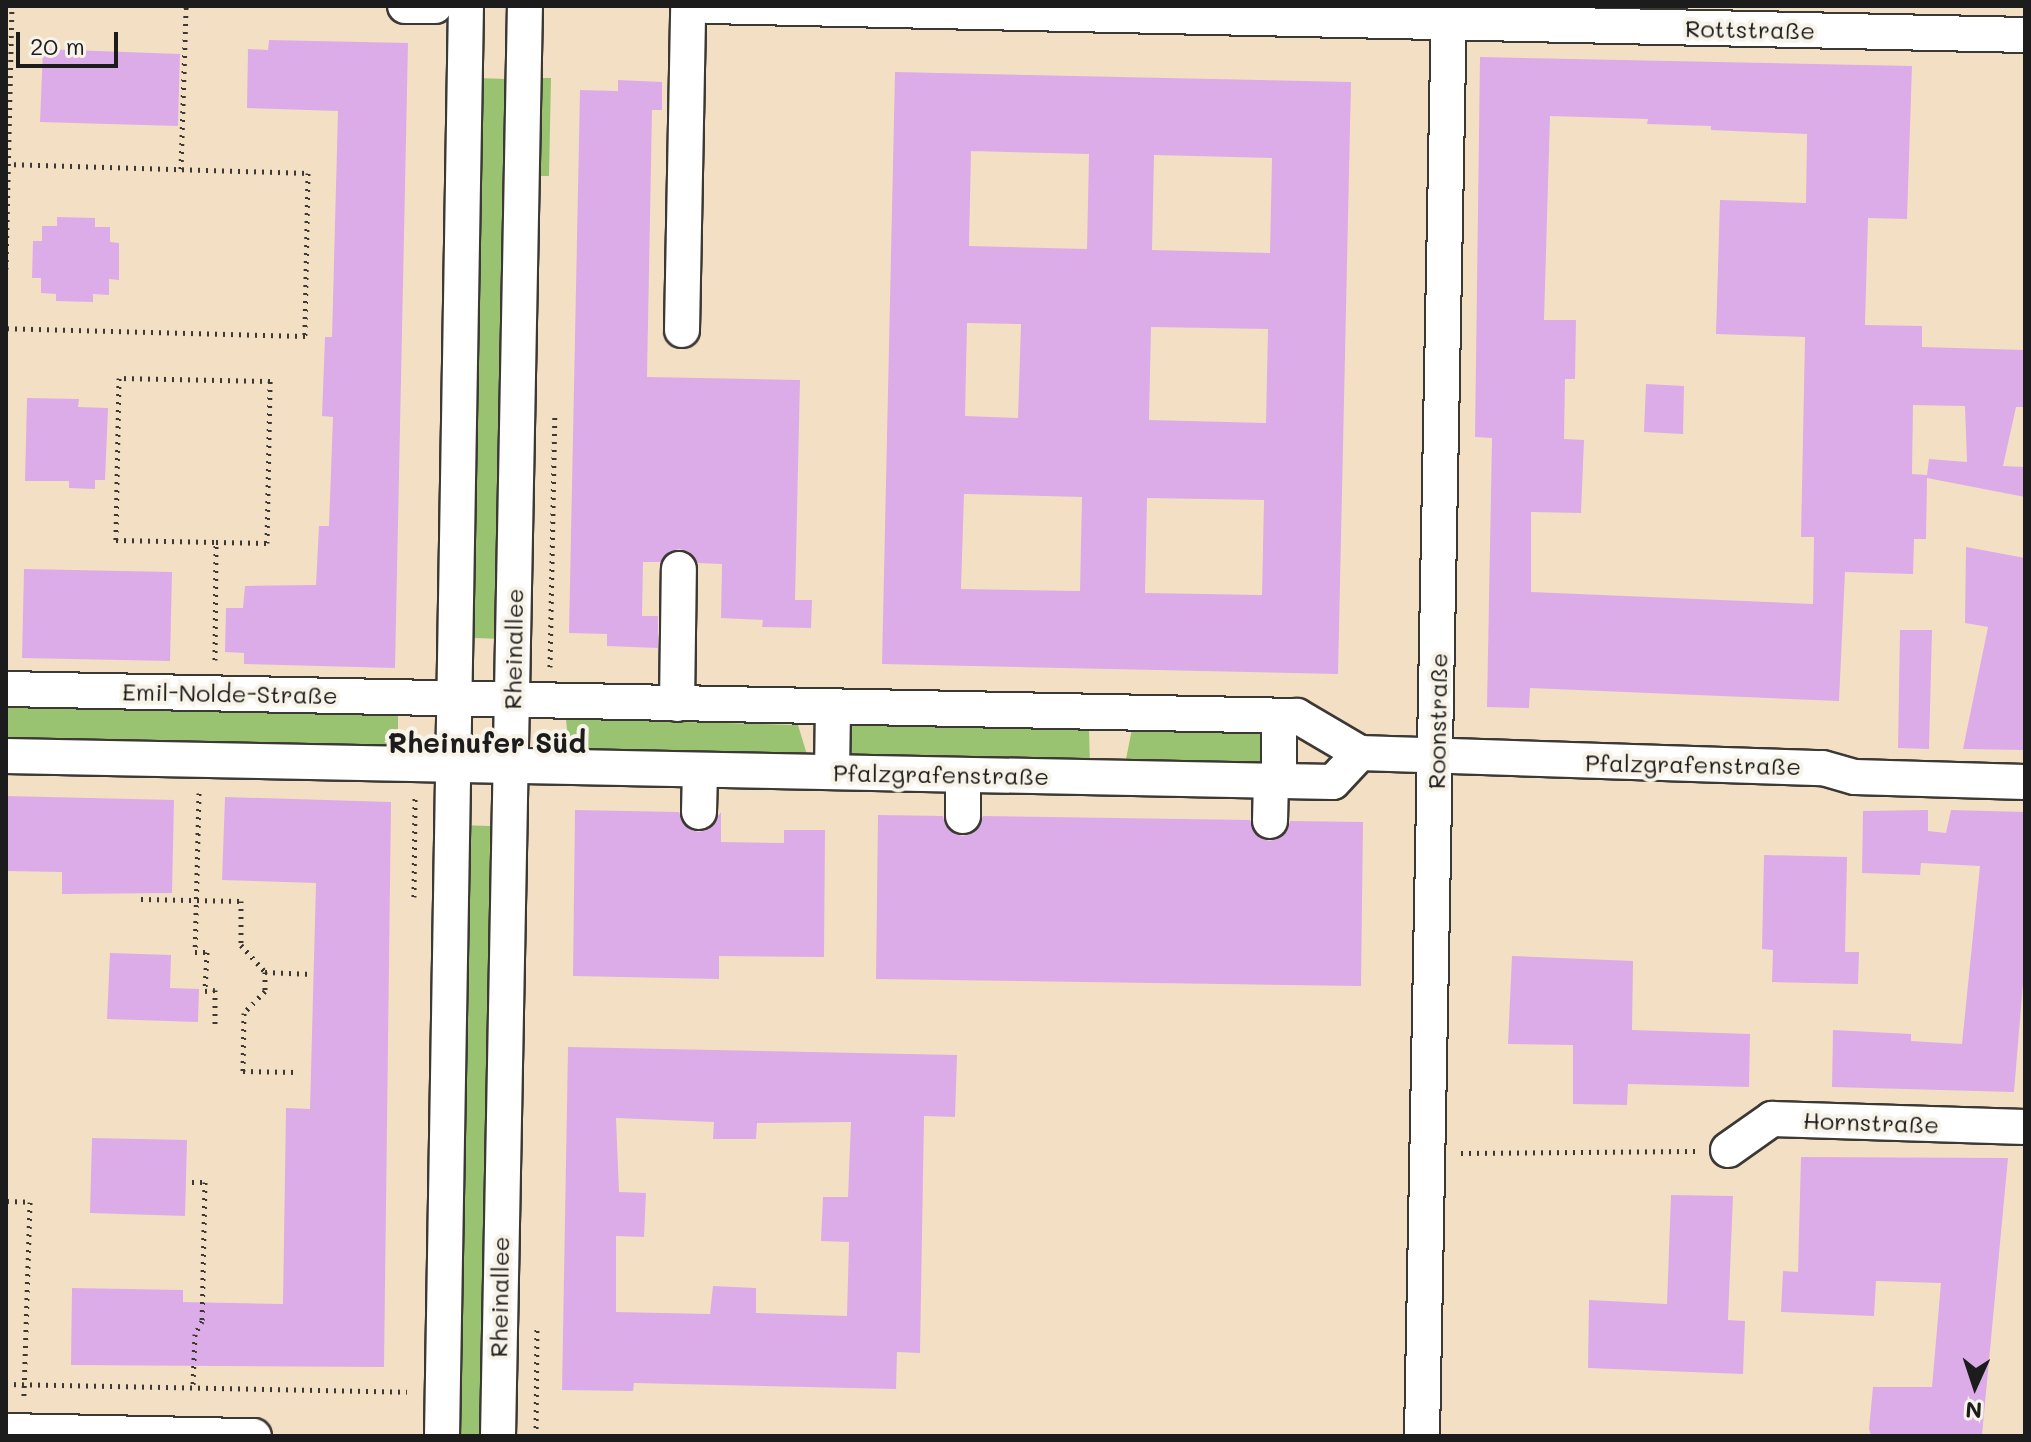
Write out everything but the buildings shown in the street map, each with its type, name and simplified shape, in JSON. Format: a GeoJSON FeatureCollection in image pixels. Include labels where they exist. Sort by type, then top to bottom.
{"type":"FeatureCollection","features":[{"type":"Feature","properties":{"kind":"street"},"geometry":{"type":"LineString","coordinates":[[405,6],[435,6]]}},
{"type":"Feature","properties":{"kind":"street"},"geometry":{"type":"LineString","coordinates":[[442,1436],[466,6]]}},
{"type":"Feature","properties":{"kind":"street","name":"Rheinallee"},"geometry":{"type":"LineString","coordinates":[[498,1436],[525,6]]}},
{"type":"Feature","properties":{"kind":"street"},"geometry":{"type":"LineString","coordinates":[[682,330],[688,6]]}},
{"type":"Feature","properties":{"kind":"street","name":"Rottstraße"},"geometry":{"type":"LineString","coordinates":[[708,6],[1448,14],[2025,35]]}},
{"type":"Feature","properties":{"kind":"street","name":"Roonstraße"},"geometry":{"type":"LineString","coordinates":[[1422,1436],[1448,14]]}},
{"type":"Feature","properties":{"kind":"street"},"geometry":{"type":"LineString","coordinates":[[677,704],[679,569]]}},
{"type":"Feature","properties":{"kind":"street","name":"Emil-Nolde-Straße"},"geometry":{"type":"LineString","coordinates":[[6,689],[512,700]]}},
{"type":"Feature","properties":{"kind":"street","name":"Pfalzgrafenstraße"},"geometry":{"type":"LineString","coordinates":[[512,700],[1297,716],[1360,753],[1823,768],[1855,777],[2025,782]]}},
{"type":"Feature","properties":{"kind":"street"},"geometry":{"type":"LineString","coordinates":[[832,772],[833,707]]}},
{"type":"Feature","properties":{"kind":"street"},"geometry":{"type":"LineString","coordinates":[[1270,821],[1271,781],[1279,769],[1279,716]]}},
{"type":"Feature","properties":{"kind":"street","name":"Pfalzgrafenstraße"},"geometry":{"type":"LineString","coordinates":[[453,764],[1333,782],[1360,753]]}},
{"type":"Feature","properties":{"kind":"street"},"geometry":{"type":"LineString","coordinates":[[6,756],[453,764]]}},
{"type":"Feature","properties":{"kind":"street"},"geometry":{"type":"LineString","coordinates":[[699,812],[700,770]]}},
{"type":"Feature","properties":{"kind":"street"},"geometry":{"type":"LineString","coordinates":[[963,775],[963,816]]}},
{"type":"Feature","properties":{"kind":"street","name":"Hornstraße"},"geometry":{"type":"LineString","coordinates":[[1728,1150],[1772,1119],[2025,1127]]}},
{"type":"Feature","properties":{"kind":"street"},"geometry":{"type":"LineString","coordinates":[[13,1431],[254,1436]]}},
{"type":"Feature","properties":{"kind":"path"},"geometry":{"type":"LineString","coordinates":[[6,269],[12,6]]}},
{"type":"Feature","properties":{"kind":"path"},"geometry":{"type":"LineString","coordinates":[[181,169],[186,6]]}},
{"type":"Feature","properties":{"kind":"path"},"geometry":{"type":"LineString","coordinates":[[6,328],[305,336],[308,173],[7,164]]}},
{"type":"Feature","properties":{"kind":"path"},"geometry":{"type":"LineString","coordinates":[[119,378],[270,381],[267,543],[216,542],[116,540],[119,378]]}},
{"type":"Feature","properties":{"kind":"path"},"geometry":{"type":"LineString","coordinates":[[214,693],[216,542]]}},
{"type":"Feature","properties":{"kind":"path"},"geometry":{"type":"LineString","coordinates":[[200,760],[195,952],[207,952],[205,991],[215,990],[215,1025]]}},
{"type":"Feature","properties":{"kind":"path"},"geometry":{"type":"LineString","coordinates":[[141,899],[241,901],[241,945],[265,972],[265,991],[244,1013],[243,1071],[297,1072]]}},
{"type":"Feature","properties":{"kind":"path"},"geometry":{"type":"LineString","coordinates":[[265,972],[312,974]]}},
{"type":"Feature","properties":{"kind":"path"},"geometry":{"type":"LineString","coordinates":[[1484,1154],[1728,1150]]}},
{"type":"Feature","properties":{"kind":"path"},"geometry":{"type":"LineString","coordinates":[[192,1182],[205,1182],[202,1321],[195,1334],[193,1387]]}},
{"type":"Feature","properties":{"kind":"path"},"geometry":{"type":"LineString","coordinates":[[7,1201],[30,1202],[26,1385],[13,1431]]}},
{"type":"Feature","properties":{"kind":"path"},"geometry":{"type":"LineString","coordinates":[[6,1384],[407,1392]]}},
{"type":"Feature","properties":{"kind":"green space"},"geometry":{"type":"Polygon","coordinates":[[[477,78],[508,79],[503,639],[472,638],[477,78]]]}},
{"type":"Feature","properties":{"kind":"green space"},"geometry":{"type":"Polygon","coordinates":[[[540,78],[551,78],[549,176],[538,176],[540,78]]]}},
{"type":"Feature","properties":{"kind":"green space"},"geometry":{"type":"Polygon","coordinates":[[[6,703],[398,710],[398,749],[6,743],[6,703]]]}},
{"type":"Feature","properties":{"kind":"green space"},"geometry":{"type":"Polygon","coordinates":[[[566,719],[798,725],[808,758],[569,752],[566,719]]]}},
{"type":"Feature","properties":{"kind":"green space"},"geometry":{"type":"Polygon","coordinates":[[[849,721],[1089,728],[1090,766],[852,760],[849,721]]]}},
{"type":"Feature","properties":{"kind":"green space"},"geometry":{"type":"Polygon","coordinates":[[[1133,724],[1265,729],[1264,764],[1125,764],[1133,724]]]}},
{"type":"Feature","properties":{"kind":"green space"},"geometry":{"type":"Polygon","coordinates":[[[460,825],[490,826],[488,1199],[481,1436],[453,1436],[460,825]]]}},
{"type":"Feature","properties":{"kind":"district","name":"Rheinufer Süd"},"geometry":{"type":"Point","coordinates":[487,742]}}]}
